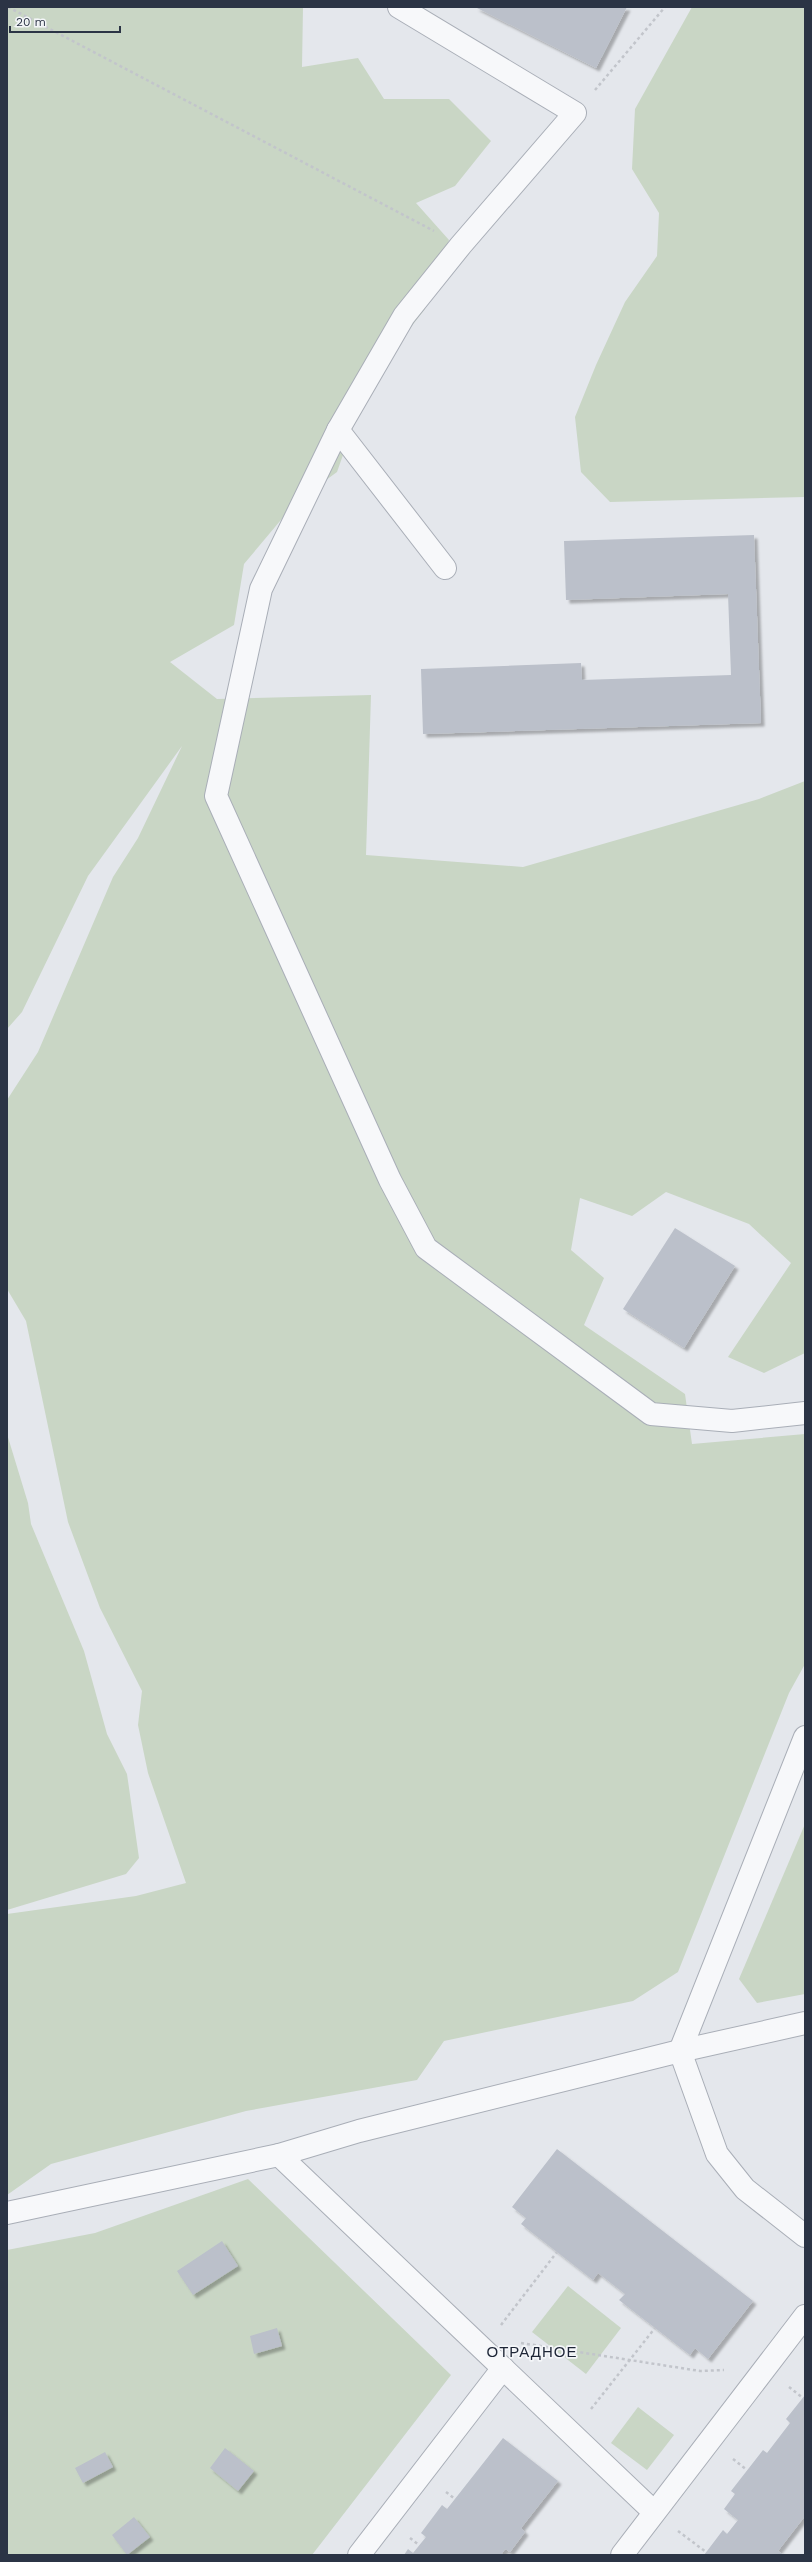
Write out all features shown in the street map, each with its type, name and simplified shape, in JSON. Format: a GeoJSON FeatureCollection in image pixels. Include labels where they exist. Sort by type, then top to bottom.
{"type":"FeatureCollection","features":[{"type":"Feature","properties":{"kind":"street"},"geometry":{"type":"LineString","coordinates":[[399,7],[575,113],[461,245],[404,316],[338,430],[261,589],[216,796],[390,1180],[426,1248],[651,1414],[732,1421],[805,1413]]}},
{"type":"Feature","properties":{"kind":"street"},"geometry":{"type":"LineString","coordinates":[[338,430],[445,568]]}},
{"type":"Feature","properties":{"kind":"street"},"geometry":{"type":"LineString","coordinates":[[805,1737],[680,2050],[717,2154],[744,2189],[805,2236]]}},
{"type":"Feature","properties":{"kind":"street"},"geometry":{"type":"LineString","coordinates":[[7,2212],[279,2155],[359,2131],[680,2050],[805,2024]]}},
{"type":"Feature","properties":{"kind":"street"},"geometry":{"type":"LineString","coordinates":[[279,2155],[487,2343],[503,2368],[654,2512]]}},
{"type":"Feature","properties":{"kind":"street"},"geometry":{"type":"LineString","coordinates":[[622,2555],[805,2316]]}},
{"type":"Feature","properties":{"kind":"street"},"geometry":{"type":"LineString","coordinates":[[359,2555],[503,2368]]}},
{"type":"Feature","properties":{"kind":"path"},"geometry":{"type":"LineString","coordinates":[[8,7],[230,122],[461,245]]}},
{"type":"Feature","properties":{"kind":"path"},"geometry":{"type":"LineString","coordinates":[[575,113],[665,7]]}},
{"type":"Feature","properties":{"kind":"path"},"geometry":{"type":"LineString","coordinates":[[487,2343],[557,2252]]}},
{"type":"Feature","properties":{"kind":"path"},"geometry":{"type":"LineString","coordinates":[[572,2434],[655,2328]]}},
{"type":"Feature","properties":{"kind":"path"},"geometry":{"type":"LineString","coordinates":[[487,2343],[630,2360],[700,2371],[765,2369]]}},
{"type":"Feature","properties":{"kind":"path"},"geometry":{"type":"LineString","coordinates":[[785,2384],[803,2398]]}},
{"type":"Feature","properties":{"kind":"path"},"geometry":{"type":"LineString","coordinates":[[727,2455],[747,2470]]}},
{"type":"Feature","properties":{"kind":"path"},"geometry":{"type":"LineString","coordinates":[[672,2526],[706,2552]]}},
{"type":"Feature","properties":{"kind":"green space"},"geometry":{"type":"Polygon","coordinates":[[[7,7],[303,7],[302,67],[358,58],[384,99],[449,99],[491,141],[455,186],[416,203],[449,240],[425,309],[386,359],[355,421],[337,472],[296,502],[244,564],[234,625],[170,662],[217,699],[371,695],[366,855],[523,867],[759,799],[805,781],[805,1353],[764,1373],[728,1357],[791,1263],[749,1224],[666,1192],[632,1216],[580,1198],[571,1250],[604,1278],[584,1325],[685,1394],[692,1444],[805,1434],[805,1664],[789,1693],[678,1972],[633,2001],[444,2041],[417,2080],[246,2111],[51,2164],[7,2195],[7,1914],[136,1896],[186,1883],[148,1773],[138,1725],[142,1691],[100,1608],[68,1522],[26,1321],[7,1289],[7,1100],[38,1052],[113,877],[138,838],[182,746],[88,876],[22,1012],[7,1029],[7,7]]]}},
{"type":"Feature","properties":{"kind":"green space"},"geometry":{"type":"Polygon","coordinates":[[[692,7],[805,7],[805,497],[610,502],[581,472],[575,417],[596,365],[625,302],[657,256],[659,213],[632,169],[635,109],[692,7]]]}},
{"type":"Feature","properties":{"kind":"green space"},"geometry":{"type":"Polygon","coordinates":[[[7,1434],[28,1503],[31,1524],[84,1651],[107,1734],[127,1774],[139,1858],[126,1874],[7,1910],[7,1434]]]}},
{"type":"Feature","properties":{"kind":"green space"},"geometry":{"type":"Polygon","coordinates":[[[805,1824],[805,1994],[757,2003],[739,1979],[805,1824]]]}},
{"type":"Feature","properties":{"kind":"green space"},"geometry":{"type":"Polygon","coordinates":[[[248,2179],[451,2375],[312,2555],[7,2555],[7,2250],[95,2233],[248,2179]]]}},
{"type":"Feature","properties":{"kind":"green space"},"geometry":{"type":"Polygon","coordinates":[[[568,2286],[621,2328],[586,2374],[532,2332],[568,2286]]]}},
{"type":"Feature","properties":{"kind":"green space"},"geometry":{"type":"Polygon","coordinates":[[[638,2407],[674,2435],[647,2470],[611,2443],[638,2407]]]}},
{"type":"Feature","properties":{"kind":"building"},"geometry":{"type":"Polygon","coordinates":[[[475,7],[627,7],[596,68],[475,7]]]}},
{"type":"Feature","properties":{"kind":"building"},"geometry":{"type":"Polygon","coordinates":[[[754,535],[761,723],[423,734],[421,669],[581,663],[582,680],[731,675],[728,594],[566,600],[564,541],[754,535]]]}},
{"type":"Feature","properties":{"kind":"building"},"geometry":{"type":"Polygon","coordinates":[[[675,1228],[735,1266],[684,1348],[623,1309],[675,1228]]]}},
{"type":"Feature","properties":{"kind":"building"},"geometry":{"type":"Polygon","coordinates":[[[557,2149],[753,2301],[708,2359],[695,2348],[690,2355],[619,2300],[625,2294],[598,2273],[593,2280],[521,2224],[526,2218],[512,2207],[557,2149]]]}},
{"type":"Feature","properties":{"kind":"building"},"geometry":{"type":"Polygon","coordinates":[[[222,2241],[238,2266],[193,2295],[177,2271],[222,2241]]]}},
{"type":"Feature","properties":{"kind":"building"},"geometry":{"type":"Polygon","coordinates":[[[277,2328],[282,2346],[254,2354],[250,2336],[277,2328]]]}},
{"type":"Feature","properties":{"kind":"building"},"geometry":{"type":"Polygon","coordinates":[[[805,2395],[805,2516],[778,2551],[784,2555],[704,2555],[723,2530],[727,2534],[738,2520],[724,2509],[735,2494],[731,2491],[763,2450],[767,2453],[790,2423],[786,2419],[805,2395]]]}},
{"type":"Feature","properties":{"kind":"building"},"geometry":{"type":"Polygon","coordinates":[[[503,2438],[558,2481],[521,2528],[525,2532],[510,2552],[505,2549],[501,2555],[404,2555],[408,2549],[413,2553],[426,2537],[421,2533],[442,2505],[447,2509],[503,2438]]]}},
{"type":"Feature","properties":{"kind":"building"},"geometry":{"type":"Polygon","coordinates":[[[225,2448],[254,2471],[238,2491],[210,2468],[225,2448]]]}},
{"type":"Feature","properties":{"kind":"building"},"geometry":{"type":"Polygon","coordinates":[[[105,2452],[113,2467],[83,2483],[75,2468],[105,2452]]]}},
{"type":"Feature","properties":{"kind":"building"},"geometry":{"type":"Polygon","coordinates":[[[134,2517],[150,2537],[127,2555],[112,2535],[134,2517]]]}},
{"type":"Feature","properties":{"kind":"district","name":"ОТРАДНОЕ"},"geometry":{"type":"Point","coordinates":[532,2352]}}]}
